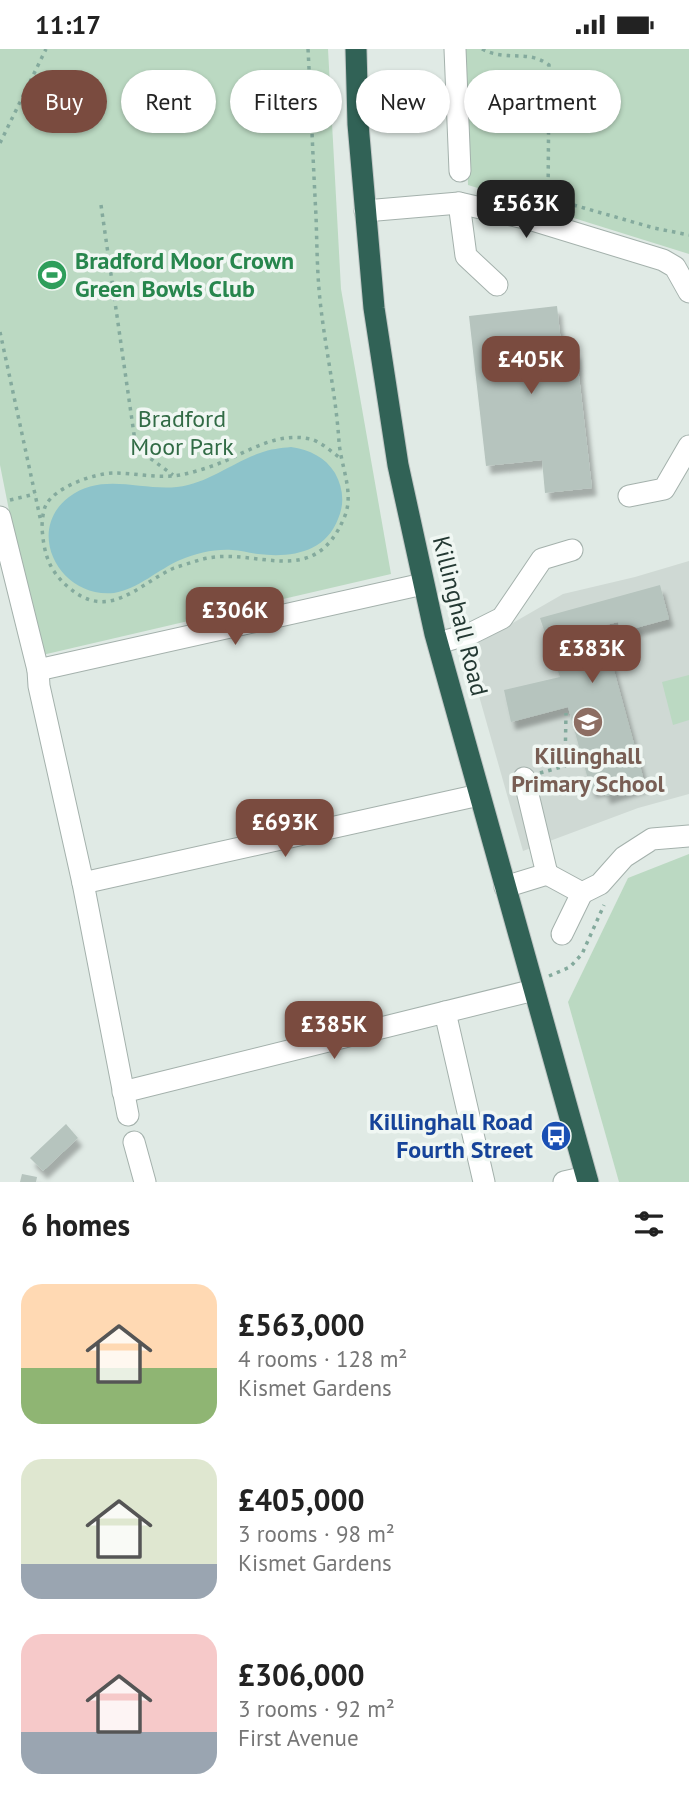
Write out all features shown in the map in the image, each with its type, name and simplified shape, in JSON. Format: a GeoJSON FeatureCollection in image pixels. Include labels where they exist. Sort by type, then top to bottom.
{"type":"FeatureCollection","features":[{"type":"Feature","properties":{"kind":"highway","name":"Killinghall Road"},"geometry":{"type":"LineString","coordinates":[[356,49],[358,124],[374,308],[398,465],[423,584],[478,795],[587,1179]]}},
{"type":"Feature","properties":{"kind":"street"},"geometry":{"type":"LineString","coordinates":[[455,49],[460,171]]}},
{"type":"Feature","properties":{"kind":"street"},"geometry":{"type":"LineString","coordinates":[[365,211],[459,203],[547,224],[663,260],[675,267],[689,292]]}},
{"type":"Feature","properties":{"kind":"street"},"geometry":{"type":"LineString","coordinates":[[459,203],[466,256],[497,285]]}},
{"type":"Feature","properties":{"kind":"street"},"geometry":{"type":"LineString","coordinates":[[629,496],[664,489],[689,446]]}},
{"type":"Feature","properties":{"kind":"street"},"geometry":{"type":"LineString","coordinates":[[0,517],[38,670],[39,686],[83,883],[128,1115]]}},
{"type":"Feature","properties":{"kind":"street"},"geometry":{"type":"LineString","coordinates":[[438,643],[470,634],[502,618],[542,559],[572,550]]}},
{"type":"Feature","properties":{"kind":"street"},"geometry":{"type":"LineString","coordinates":[[38,670],[423,584]]}},
{"type":"Feature","properties":{"kind":"street"},"geometry":{"type":"LineString","coordinates":[[524,778],[547,874]]}},
{"type":"Feature","properties":{"kind":"street"},"geometry":{"type":"LineString","coordinates":[[83,883],[478,795]]}},
{"type":"Feature","properties":{"kind":"street"},"geometry":{"type":"LineString","coordinates":[[562,935],[582,893],[600,884],[624,857],[652,839],[689,836]]}},
{"type":"Feature","properties":{"kind":"street"},"geometry":{"type":"LineString","coordinates":[[505,887],[547,874],[582,893]]}},
{"type":"Feature","properties":{"kind":"street"},"geometry":{"type":"LineString","coordinates":[[123,1092],[445,1012],[533,987]]}},
{"type":"Feature","properties":{"kind":"street"},"geometry":{"type":"LineString","coordinates":[[445,1012],[484,1182]]}},
{"type":"Feature","properties":{"kind":"street"},"geometry":{"type":"LineString","coordinates":[[134,1142],[145,1182]]}},
{"type":"Feature","properties":{"kind":"street"},"geometry":{"type":"LineString","coordinates":[[564,1182],[587,1179]]}},
{"type":"Feature","properties":{"kind":"path"},"geometry":{"type":"LineString","coordinates":[[0,143],[46,49]]}},
{"type":"Feature","properties":{"kind":"path"},"geometry":{"type":"LineString","coordinates":[[0,332],[42,524],[46,558],[59,579],[77,594],[99,602],[121,599],[173,569],[205,559],[230,557],[293,562],[315,555],[334,538],[346,515],[349,491],[340,458],[338,425],[320,298],[308,49]]}},
{"type":"Feature","properties":{"kind":"path"},"geometry":{"type":"LineString","coordinates":[[482,49],[496,55],[534,54],[549,65],[547,224]]}},
{"type":"Feature","properties":{"kind":"path"},"geometry":{"type":"LineString","coordinates":[[549,198],[654,228],[689,235]]}},
{"type":"Feature","properties":{"kind":"path"},"geometry":{"type":"LineString","coordinates":[[101,205],[136,448],[175,476]]}},
{"type":"Feature","properties":{"kind":"path"},"geometry":{"type":"LineString","coordinates":[[42,524],[46,505],[62,488],[110,473],[175,476],[200,471],[256,445],[285,438],[312,439],[340,458]]}},
{"type":"Feature","properties":{"kind":"path"},"geometry":{"type":"LineString","coordinates":[[0,502],[35,494]]}},
{"type":"Feature","properties":{"kind":"path"},"geometry":{"type":"LineString","coordinates":[[533,987],[570,967],[582,954],[606,900]]}},
{"type":"Feature","properties":{"kind":"shaded area","name":"Killinghall Primary School"},"geometry":{"type":"Polygon","coordinates":[[[689,561],[689,794],[638,808],[523,851],[466,650],[563,594],[689,561]]]}},
{"type":"Feature","properties":{"kind":"green space","name":"Bradford Moor Park"},"geometry":{"type":"Polygon","coordinates":[[[0,49],[328,49],[329,70],[230,70],[230,133],[333,133],[341,289],[391,574],[38,656],[0,465],[0,49]]]}},
{"type":"Feature","properties":{"kind":"green space"},"geometry":{"type":"Polygon","coordinates":[[[463,49],[689,49],[689,254],[468,185],[466,133],[621,133],[621,70],[464,70],[464,76],[463,49]]]}},
{"type":"Feature","properties":{"kind":"green space"},"geometry":{"type":"Polygon","coordinates":[[[689,675],[689,720],[673,725],[662,682],[689,675]]]}},
{"type":"Feature","properties":{"kind":"green space"},"geometry":{"type":"Polygon","coordinates":[[[689,854],[689,1182],[619,1182],[568,1002],[628,878],[689,854]]]}},
{"type":"Feature","properties":{"kind":"water"},"geometry":{"type":"Polygon","coordinates":[[[291,447],[311,452],[327,463],[335,473],[341,490],[342,507],[332,530],[325,539],[305,551],[282,555],[239,550],[199,553],[114,593],[95,592],[78,585],[64,574],[54,560],[49,544],[49,527],[56,511],[69,497],[82,490],[108,484],[163,488],[189,485],[260,453],[291,447]]]}},
{"type":"Feature","properties":{"kind":"building"},"geometry":{"type":"Polygon","coordinates":[[[557,306],[562,352],[576,350],[592,488],[545,493],[542,460],[486,466],[469,316],[557,306]]]}},
{"type":"Feature","properties":{"kind":"building"},"geometry":{"type":"Polygon","coordinates":[[[660,585],[669,619],[621,632],[618,622],[602,626],[645,784],[606,796],[603,788],[591,790],[568,707],[511,722],[504,690],[560,677],[540,618],[660,585]]]}},
{"type":"Feature","properties":{"kind":"building"},"geometry":{"type":"Polygon","coordinates":[[[66,1124],[78,1138],[43,1171],[30,1158],[66,1124]]]}},
{"type":"Feature","properties":{"kind":"building"},"geometry":{"type":"Polygon","coordinates":[[[22,1174],[37,1177],[36,1182],[20,1182],[22,1174]]]}},
{"type":"Feature","properties":{"kind":"place","name":"Bradford Moor Crown Green Bowls Club"},"geometry":{"type":"Point","coordinates":[52,275]}},
{"type":"Feature","properties":{"kind":"place","name":"Killinghall Primary School"},"geometry":{"type":"Point","coordinates":[588,722]}},
{"type":"Feature","properties":{"kind":"place","name":"Killinghall Road Fourth Street"},"geometry":{"type":"Point","coordinates":[556,1136]}}]}
